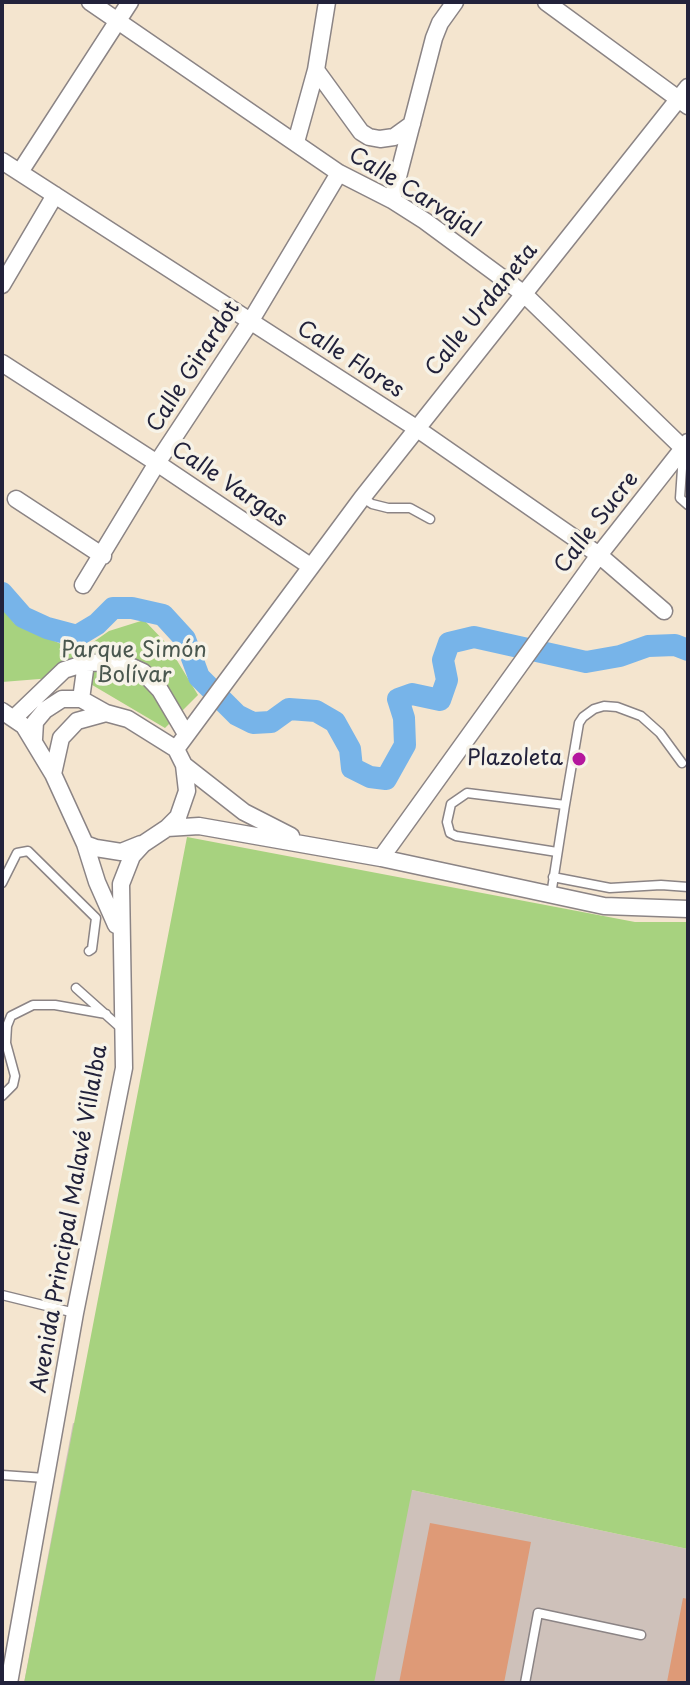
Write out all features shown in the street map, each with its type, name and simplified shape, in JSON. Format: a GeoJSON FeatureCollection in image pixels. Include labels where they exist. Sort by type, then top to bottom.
{"type":"FeatureCollection","features":[{"type":"Feature","properties":{"kind":"street","name":"Calle Carvajal"},"geometry":{"type":"LineString","coordinates":[[90,2],[339,173],[392,200],[524,294],[686,448]]}},
{"type":"Feature","properties":{"kind":"street"},"geometry":{"type":"LineString","coordinates":[[20,172],[130,2]]}},
{"type":"Feature","properties":{"kind":"street"},"geometry":{"type":"LineString","coordinates":[[296,142],[316,70],[327,2]]}},
{"type":"Feature","properties":{"kind":"street"},"geometry":{"type":"LineString","coordinates":[[392,200],[434,38],[455,2]]}},
{"type":"Feature","properties":{"kind":"street"},"geometry":{"type":"LineString","coordinates":[[546,2],[685,97]]}},
{"type":"Feature","properties":{"kind":"street"},"geometry":{"type":"LineString","coordinates":[[316,70],[361,132],[369,137],[394,137],[412,124]]}},
{"type":"Feature","properties":{"kind":"street","name":"Calle Urdaneta"},"geometry":{"type":"LineString","coordinates":[[176,749],[416,428],[685,97]]}},
{"type":"Feature","properties":{"kind":"street","name":"Calle Flores"},"geometry":{"type":"LineString","coordinates":[[2,161],[416,428],[599,555],[664,611]]}},
{"type":"Feature","properties":{"kind":"street","name":"Calle Girardot"},"geometry":{"type":"LineString","coordinates":[[83,585],[157,463],[250,322],[339,173]]}},
{"type":"Feature","properties":{"kind":"street"},"geometry":{"type":"LineString","coordinates":[[2,285],[55,195]]}},
{"type":"Feature","properties":{"kind":"street","name":"Calle Vargas"},"geometry":{"type":"LineString","coordinates":[[2,363],[310,566]]}},
{"type":"Feature","properties":{"kind":"street","name":"Calle Sucre"},"geometry":{"type":"LineString","coordinates":[[381,858],[599,555],[686,448]]}},
{"type":"Feature","properties":{"kind":"street"},"geometry":{"type":"LineString","coordinates":[[16,499],[103,556]]}},
{"type":"Feature","properties":{"kind":"street"},"geometry":{"type":"LineString","coordinates":[[120,935],[97,882],[85,844],[53,774],[34,739],[8,714],[64,670],[86,663],[121,662],[143,672],[189,731]]}},
{"type":"Feature","properties":{"kind":"street"},"geometry":{"type":"LineString","coordinates":[[81,699],[86,663]]}},
{"type":"Feature","properties":{"kind":"street"},"geometry":{"type":"LineString","coordinates":[[34,739],[35,722],[45,710],[62,699],[81,699],[106,713],[128,719],[176,749],[184,765],[187,791],[178,817],[167,828]]}},
{"type":"Feature","properties":{"kind":"street"},"geometry":{"type":"LineString","coordinates":[[53,774],[58,748],[67,730],[77,721],[106,713]]}},
{"type":"Feature","properties":{"kind":"street"},"geometry":{"type":"LineString","coordinates":[[184,765],[244,812],[307,844]]}},
{"type":"Feature","properties":{"kind":"street"},"geometry":{"type":"LineString","coordinates":[[167,828],[199,826],[307,844],[604,906],[688,909]]}},
{"type":"Feature","properties":{"kind":"street","name":"Avenida Principal Malavé Villalba"},"geometry":{"type":"LineString","coordinates":[[9,1683],[75,1313],[124,1068],[121,884],[132,856],[143,844],[167,828]]}},
{"type":"Feature","properties":{"kind":"street"},"geometry":{"type":"LineString","coordinates":[[85,844],[121,852],[143,844]]}},
{"type":"Feature","properties":{"kind":"lane"},"geometry":{"type":"LineString","coordinates":[[686,448],[680,498],[688,505]]}},
{"type":"Feature","properties":{"kind":"lane"},"geometry":{"type":"LineString","coordinates":[[362,498],[388,508],[410,508],[430,519]]}},
{"type":"Feature","properties":{"kind":"lane"},"geometry":{"type":"LineString","coordinates":[[551,895],[579,723],[583,717],[604,706],[617,707],[641,716],[660,733],[682,763]]}},
{"type":"Feature","properties":{"kind":"lane"},"geometry":{"type":"LineString","coordinates":[[557,852],[456,836],[450,833],[448,812],[451,804],[467,793],[565,805]]}},
{"type":"Feature","properties":{"kind":"lane"},"geometry":{"type":"LineString","coordinates":[[2,883],[17,853],[28,851],[96,918],[92,949],[89,951]]}},
{"type":"Feature","properties":{"kind":"lane"},"geometry":{"type":"LineString","coordinates":[[553,877],[610,888],[688,887]]}},
{"type":"Feature","properties":{"kind":"lane"},"geometry":{"type":"LineString","coordinates":[[76,988],[125,1032]]}},
{"type":"Feature","properties":{"kind":"lane"},"geometry":{"type":"LineString","coordinates":[[2,1096],[13,1085],[15,1076],[6,1043],[11,1016],[33,1005],[55,1005],[106,1014]]}},
{"type":"Feature","properties":{"kind":"lane"},"geometry":{"type":"LineString","coordinates":[[2,1295],[75,1313]]}},
{"type":"Feature","properties":{"kind":"lane"},"geometry":{"type":"LineString","coordinates":[[2,1475],[46,1478]]}},
{"type":"Feature","properties":{"kind":"lane"},"geometry":{"type":"LineString","coordinates":[[525,1683],[538,1613],[641,1635]]}},
{"type":"Feature","properties":{"kind":"shaded area"},"geometry":{"type":"Polygon","coordinates":[[[73,1423],[412,1490],[688,1549],[688,1683],[24,1683],[73,1423]]]}},
{"type":"Feature","properties":{"kind":"green space","name":"Parque Simón Bolívar"},"geometry":{"type":"Polygon","coordinates":[[[2,606],[14,623],[79,652],[109,631],[144,620],[167,644],[198,695],[165,728],[77,676],[2,682],[2,606]]]}},
{"type":"Feature","properties":{"kind":"green space"},"geometry":{"type":"Polygon","coordinates":[[[187,837],[635,922],[688,922],[688,1549],[412,1490],[374,1683],[24,1683],[187,837]]]}},
{"type":"Feature","properties":{"kind":"building"},"geometry":{"type":"Polygon","coordinates":[[[430,1523],[531,1542],[504,1683],[399,1683],[430,1523]]]}},
{"type":"Feature","properties":{"kind":"building"},"geometry":{"type":"Polygon","coordinates":[[[683,1598],[688,1599],[688,1683],[667,1682],[683,1598]]]}},
{"type":"Feature","properties":{"kind":"waterway"},"geometry":{"type":"LineString","coordinates":[[2,593],[23,617],[47,628],[77,636],[97,624],[113,608],[132,608],[163,615],[185,639],[199,677],[237,715],[253,723],[271,722],[289,709],[316,711],[335,722],[350,749],[352,768],[370,777],[386,779],[405,745],[404,718],[398,699],[412,694],[440,700],[447,680],[443,660],[449,643],[474,637],[586,662],[620,656],[648,646],[675,645],[688,650]]}},
{"type":"Feature","properties":{"kind":"place","name":"Plazoleta"},"geometry":{"type":"Point","coordinates":[579,759]}}]}
